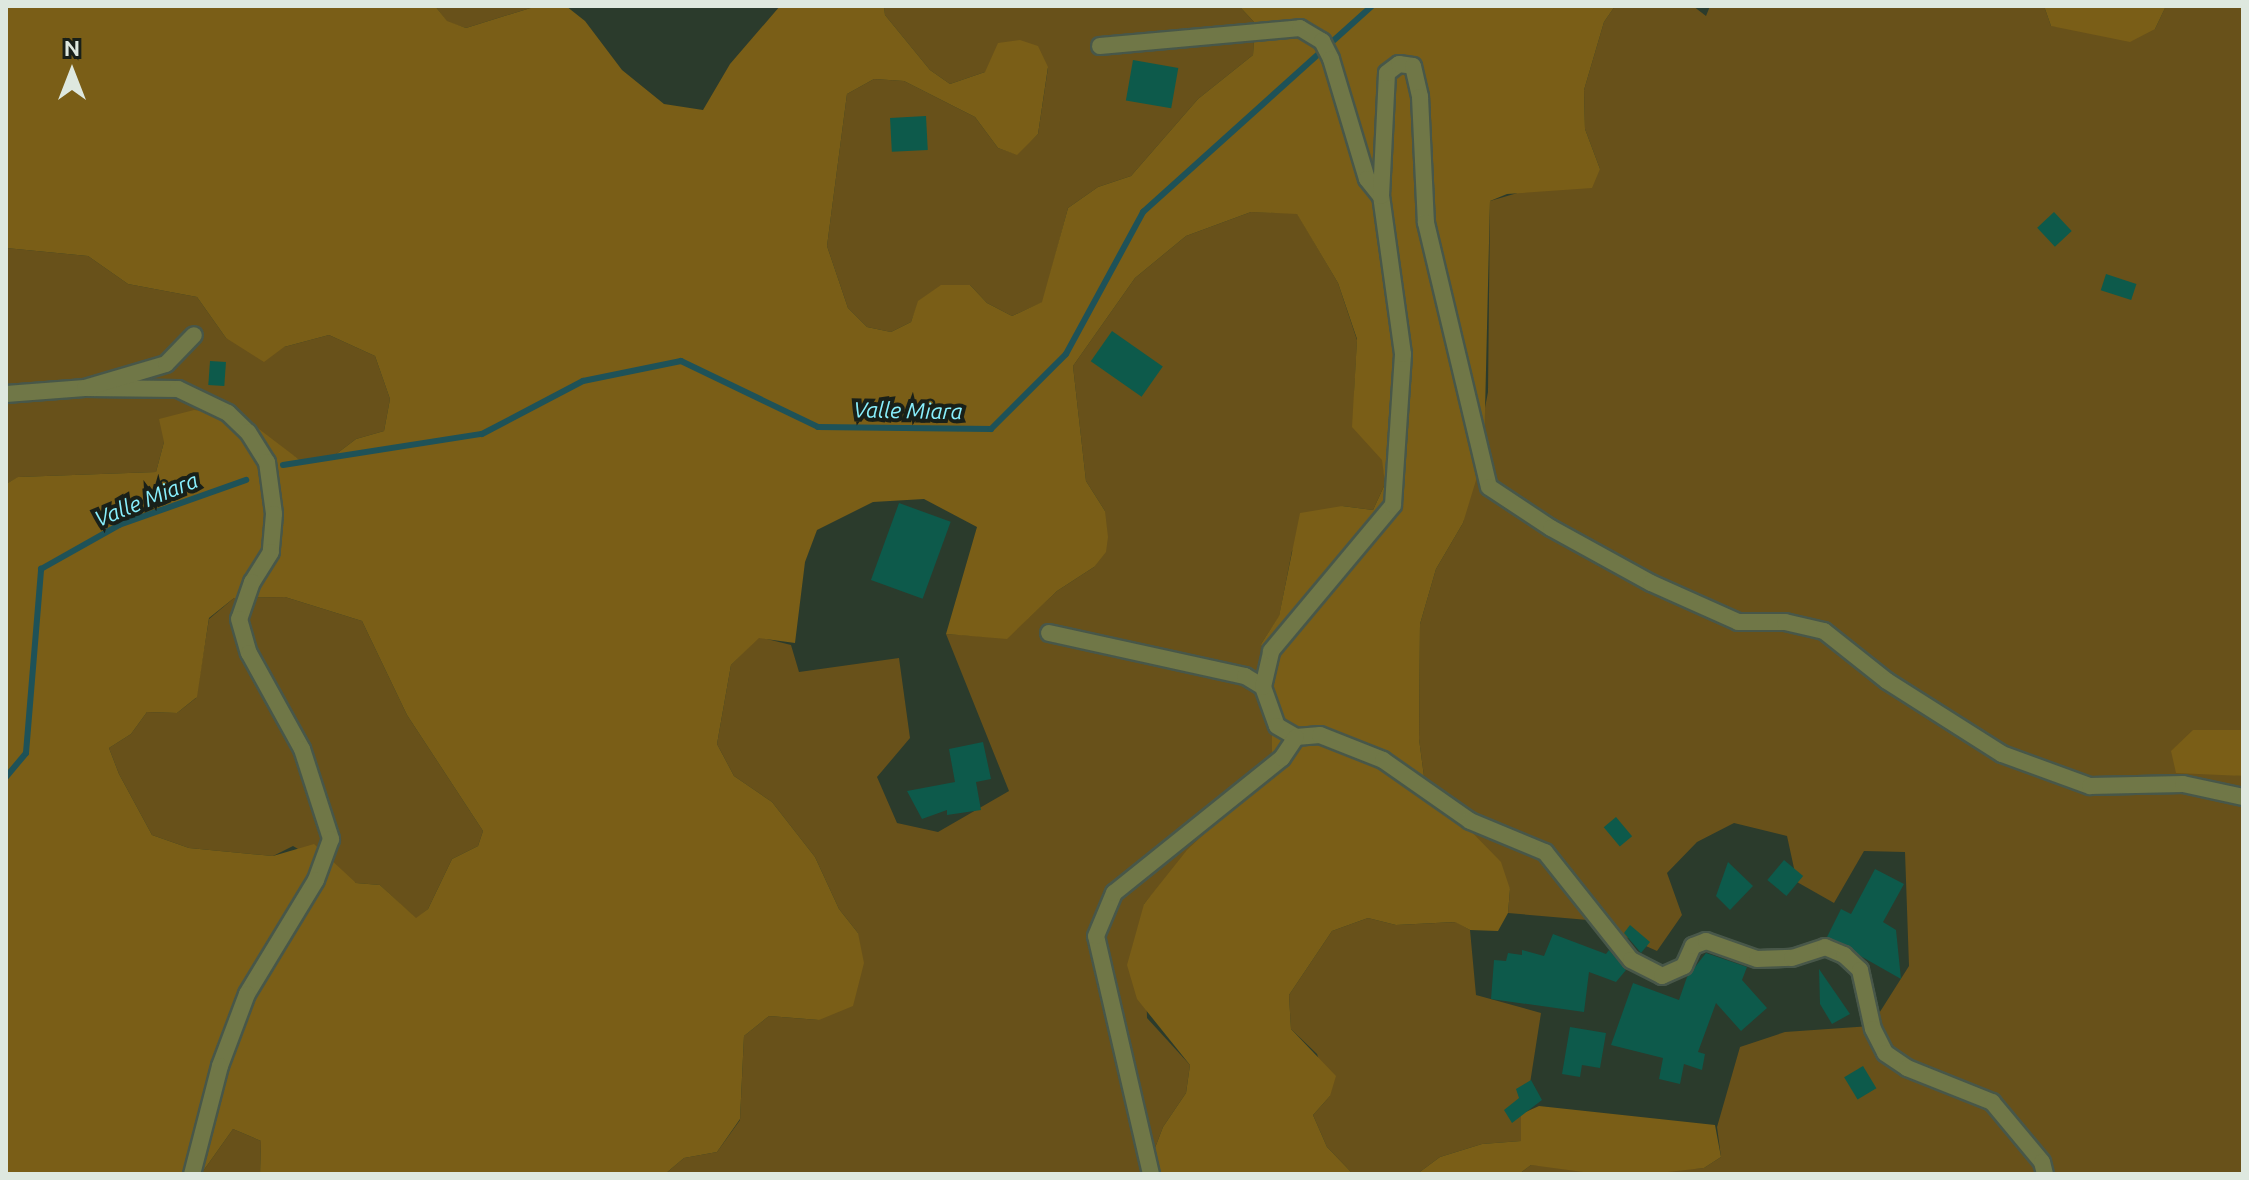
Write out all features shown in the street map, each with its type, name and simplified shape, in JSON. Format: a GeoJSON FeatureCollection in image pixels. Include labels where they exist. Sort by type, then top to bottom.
{"type":"FeatureCollection","features":[{"type":"Feature","properties":{"kind":"street"},"geometry":{"type":"LineString","coordinates":[[1100,46],[1300,28],[1322,41],[1331,59],[1367,179],[1381,196]]}},
{"type":"Feature","properties":{"kind":"street"},"geometry":{"type":"LineString","coordinates":[[2045,1174],[2042,1162],[1992,1102],[1907,1068],[1885,1053],[1873,1029],[1860,970],[1844,955],[1825,947],[1792,958],[1757,959],[1706,941],[1693,946],[1684,966],[1662,976],[1631,960],[1545,852],[1470,821],[1383,760],[1320,735],[1296,737],[1277,726],[1263,687],[1271,651],[1393,505],[1403,354],[1381,196],[1387,73],[1399,64],[1413,66],[1420,97],[1426,223],[1489,487],[1638,576],[1738,622],[1785,622],[1824,631],[1887,681],[2002,754],[2090,786],[2183,784],[2243,797]]}},
{"type":"Feature","properties":{"kind":"street"},"geometry":{"type":"LineString","coordinates":[[85,388],[166,364],[194,335]]}},
{"type":"Feature","properties":{"kind":"street"},"geometry":{"type":"LineString","coordinates":[[6,394],[85,388],[178,389],[228,413],[248,432],[267,462],[274,514],[271,552],[252,582],[239,619],[249,653],[302,749],[331,839],[316,880],[247,994],[192,1174]]}},
{"type":"Feature","properties":{"kind":"street"},"geometry":{"type":"LineString","coordinates":[[1049,633],[1245,676],[1263,687]]}},
{"type":"Feature","properties":{"kind":"street"},"geometry":{"type":"LineString","coordinates":[[1151,1174],[1096,936],[1114,893],[1282,758],[1296,737]]}},
{"type":"Feature","properties":{"kind":"shaded area"},"geometry":{"type":"Polygon","coordinates":[[[6,6],[435,6],[447,21],[466,28],[537,6],[566,6],[585,21],[622,70],[664,104],[703,110],[730,64],[780,6],[884,6],[885,15],[930,70],[950,84],[985,72],[998,43],[1020,40],[1038,46],[1048,67],[1038,134],[1017,155],[998,148],[975,117],[904,81],[874,79],[847,94],[827,246],[848,308],[867,327],[891,332],[911,322],[918,301],[941,285],[970,285],[987,303],[1012,316],[1042,302],[1068,208],[1098,187],[1131,176],[1198,99],[1253,55],[1255,23],[1239,6],[1615,6],[1604,22],[1584,90],[1585,129],[1600,169],[1592,188],[1507,194],[1490,201],[1484,454],[1463,523],[1436,569],[1420,624],[1419,739],[1425,784],[1501,862],[1510,889],[1508,913],[1498,931],[1470,930],[1455,922],[1396,925],[1368,918],[1332,931],[1289,995],[1291,1029],[1336,1076],[1330,1096],[1313,1115],[1327,1147],[1353,1174],[1145,1174],[1163,1127],[1186,1093],[1190,1065],[1137,999],[1127,965],[1144,904],[1187,850],[1262,779],[1272,756],[1272,707],[1261,644],[1279,616],[1300,513],[1342,506],[1373,510],[1385,484],[1382,460],[1352,427],[1357,339],[1338,283],[1297,214],[1251,212],[1186,236],[1135,278],[1073,366],[1086,481],[1105,511],[1108,537],[1106,552],[1094,567],[1057,591],[1007,639],[946,634],[977,527],[924,499],[873,502],[817,530],[805,562],[795,643],[759,638],[731,665],[717,744],[734,776],[772,802],[815,857],[839,909],[858,933],[864,963],[853,1006],[819,1020],[769,1016],[744,1036],[740,1119],[717,1152],[684,1158],[665,1174],[260,1174],[261,1141],[233,1129],[201,1174],[6,1174],[6,484],[18,477],[156,472],[164,442],[159,419],[194,410],[243,417],[301,461],[331,458],[356,439],[384,431],[390,399],[375,356],[329,335],[284,347],[264,362],[226,338],[197,297],[128,284],[88,256],[6,248],[6,6]],[[285,597],[234,598],[209,618],[197,697],[177,713],[147,712],[131,734],[109,748],[119,774],[152,835],[189,848],[273,856],[314,844],[356,883],[380,885],[416,918],[428,909],[452,859],[478,846],[483,831],[407,715],[362,621],[285,597]]]}},
{"type":"Feature","properties":{"kind":"shaded area"},"geometry":{"type":"Polygon","coordinates":[[[435,6],[537,6],[466,28],[447,22],[435,6]]]}},
{"type":"Feature","properties":{"kind":"shaded area"},"geometry":{"type":"Polygon","coordinates":[[[884,6],[1239,6],[1255,23],[1253,55],[1198,99],[1131,176],[1098,187],[1068,208],[1043,302],[1012,316],[987,303],[970,285],[919,301],[911,322],[891,332],[867,327],[848,308],[827,246],[847,94],[874,79],[904,81],[975,117],[998,148],[1016,154],[1038,134],[1048,68],[985,72],[950,84],[930,70],[885,15],[884,6]]]}},
{"type":"Feature","properties":{"kind":"shaded area"},"geometry":{"type":"Polygon","coordinates":[[[1615,6],[1693,6],[1706,16],[1710,6],[2044,6],[2051,26],[2155,29],[2166,6],[2243,6],[2243,730],[2193,730],[2227,774],[2243,776],[2243,1174],[1604,1174],[1704,1168],[1721,1157],[1717,1127],[1740,1047],[1785,1032],[1871,1026],[1909,966],[1905,852],[1864,851],[1834,903],[1797,882],[1787,836],[1734,823],[1697,842],[1667,873],[1682,915],[1657,951],[1588,920],[1508,913],[1510,889],[1425,784],[1419,739],[1420,624],[1436,569],[1463,523],[1488,392],[1490,201],[1600,169],[1585,129],[1584,90],[1604,22],[1615,6]]]}},
{"type":"Feature","properties":{"kind":"shaded area"},"geometry":{"type":"Polygon","coordinates":[[[2044,6],[2166,6],[2155,29],[2130,42],[2051,26],[2044,6]]]}},
{"type":"Feature","properties":{"kind":"shaded area"},"geometry":{"type":"Polygon","coordinates":[[[1251,212],[1297,213],[1338,283],[1357,340],[1354,396],[1383,460],[1385,484],[1373,510],[1342,506],[1292,551],[1279,617],[1261,644],[1272,707],[1272,755],[1263,779],[1213,824],[1144,904],[1147,1018],[1190,1065],[1186,1093],[1163,1127],[1145,1174],[665,1174],[684,1158],[717,1152],[740,1120],[744,1036],[769,1016],[819,1020],[858,933],[839,909],[815,857],[772,802],[734,776],[717,744],[731,665],[759,637],[791,645],[799,672],[899,658],[910,738],[877,777],[897,823],[938,832],[1009,791],[946,634],[1007,638],[1057,591],[1094,567],[1105,511],[1086,481],[1073,366],[1135,278],[1186,236],[1251,212]]]}},
{"type":"Feature","properties":{"kind":"shaded area"},"geometry":{"type":"Polygon","coordinates":[[[6,248],[88,256],[128,284],[197,297],[226,338],[284,347],[329,335],[375,356],[390,399],[384,431],[356,439],[331,458],[301,461],[279,446],[164,442],[156,472],[19,477],[6,484],[6,248]]]}},
{"type":"Feature","properties":{"kind":"shaded area"},"geometry":{"type":"Polygon","coordinates":[[[285,597],[362,621],[407,715],[483,831],[478,846],[452,859],[428,909],[416,919],[380,885],[356,883],[293,846],[273,856],[189,848],[152,835],[119,774],[109,748],[131,734],[147,712],[177,713],[196,698],[209,619],[234,598],[285,597]]]}},
{"type":"Feature","properties":{"kind":"shaded area"},"geometry":{"type":"Polygon","coordinates":[[[2193,730],[2243,730],[2243,776],[2176,773],[2171,751],[2193,730]]]}},
{"type":"Feature","properties":{"kind":"shaded area"},"geometry":{"type":"Polygon","coordinates":[[[1368,918],[1396,925],[1456,922],[1470,930],[1476,995],[1541,1013],[1521,1141],[1482,1144],[1440,1157],[1417,1174],[1353,1174],[1327,1147],[1313,1115],[1330,1096],[1317,1054],[1291,1029],[1289,995],[1332,931],[1368,918]]]}},
{"type":"Feature","properties":{"kind":"shaded area"},"geometry":{"type":"Polygon","coordinates":[[[1539,1106],[1715,1125],[1721,1157],[1704,1168],[1668,1172],[1598,1174],[1531,1165],[1519,1174],[1417,1174],[1440,1157],[1482,1144],[1521,1141],[1521,1114],[1539,1106]]]}},
{"type":"Feature","properties":{"kind":"shaded area"},"geometry":{"type":"Polygon","coordinates":[[[233,1129],[261,1141],[260,1174],[201,1174],[233,1129]]]}},
{"type":"Feature","properties":{"kind":"shaded area"},"geometry":{"type":"Polygon","coordinates":[[[1531,1165],[1562,1166],[1598,1174],[1519,1174],[1531,1165]]]}},
{"type":"Feature","properties":{"kind":"building"},"geometry":{"type":"Polygon","coordinates":[[[1133,60],[1178,68],[1171,108],[1126,100],[1133,60]]]}},
{"type":"Feature","properties":{"kind":"building"},"geometry":{"type":"Polygon","coordinates":[[[926,116],[928,150],[892,152],[890,118],[926,116]]]}},
{"type":"Feature","properties":{"kind":"building"},"geometry":{"type":"Polygon","coordinates":[[[2054,212],[2072,231],[2055,247],[2037,228],[2054,212]]]}},
{"type":"Feature","properties":{"kind":"building"},"geometry":{"type":"Polygon","coordinates":[[[2106,274],[2136,284],[2131,300],[2101,290],[2106,274]]]}},
{"type":"Feature","properties":{"kind":"building"},"geometry":{"type":"Polygon","coordinates":[[[1112,331],[1163,367],[1142,397],[1091,361],[1112,331]]]}},
{"type":"Feature","properties":{"kind":"building"},"geometry":{"type":"Polygon","coordinates":[[[210,361],[226,362],[224,386],[208,385],[210,361]]]}},
{"type":"Feature","properties":{"kind":"building"},"geometry":{"type":"Polygon","coordinates":[[[899,503],[951,522],[923,599],[871,580],[899,503]]]}},
{"type":"Feature","properties":{"kind":"building"},"geometry":{"type":"Polygon","coordinates":[[[983,742],[991,779],[976,782],[981,810],[947,815],[947,810],[922,819],[907,791],[955,782],[949,749],[983,742]]]}},
{"type":"Feature","properties":{"kind":"building"},"geometry":{"type":"Polygon","coordinates":[[[1616,817],[1632,836],[1620,846],[1604,827],[1616,817]]]}},
{"type":"Feature","properties":{"kind":"building"},"geometry":{"type":"Polygon","coordinates":[[[1784,860],[1803,876],[1786,896],[1767,880],[1784,860]]]}},
{"type":"Feature","properties":{"kind":"building"},"geometry":{"type":"Polygon","coordinates":[[[1728,862],[1753,886],[1730,910],[1716,896],[1728,862]]]}},
{"type":"Feature","properties":{"kind":"building"},"geometry":{"type":"Polygon","coordinates":[[[1875,869],[1904,884],[1883,922],[1896,930],[1901,979],[1827,937],[1841,909],[1851,914],[1875,869]]]}},
{"type":"Feature","properties":{"kind":"building"},"geometry":{"type":"Polygon","coordinates":[[[1630,925],[1650,942],[1641,953],[1624,933],[1630,925]]]}},
{"type":"Feature","properties":{"kind":"building"},"geometry":{"type":"Polygon","coordinates":[[[1553,934],[1606,954],[1609,950],[1626,970],[1616,982],[1589,972],[1584,1012],[1491,999],[1494,960],[1506,961],[1508,953],[1522,955],[1522,950],[1544,956],[1553,934]]]}},
{"type":"Feature","properties":{"kind":"building"},"geometry":{"type":"Polygon","coordinates":[[[1706,953],[1747,967],[1742,980],[1767,1008],[1741,1031],[1716,1003],[1698,1052],[1705,1054],[1702,1070],[1684,1064],[1680,1084],[1659,1079],[1663,1058],[1611,1045],[1633,983],[1679,1000],[1687,977],[1706,953]]]}},
{"type":"Feature","properties":{"kind":"building"},"geometry":{"type":"Polygon","coordinates":[[[1819,969],[1850,1014],[1832,1024],[1820,1004],[1819,969]]]}},
{"type":"Feature","properties":{"kind":"building"},"geometry":{"type":"Polygon","coordinates":[[[1570,1027],[1606,1033],[1600,1068],[1582,1065],[1580,1077],[1562,1074],[1570,1027]]]}},
{"type":"Feature","properties":{"kind":"building"},"geometry":{"type":"Polygon","coordinates":[[[1863,1066],[1876,1088],[1858,1100],[1844,1077],[1863,1066]]]}},
{"type":"Feature","properties":{"kind":"building"},"geometry":{"type":"Polygon","coordinates":[[[1531,1080],[1542,1100],[1512,1123],[1504,1110],[1519,1098],[1516,1089],[1531,1080]]]}},
{"type":"Feature","properties":{"kind":"waterway","name":"Valle Miara"},"geometry":{"type":"LineString","coordinates":[[283,465],[482,434],[583,381],[681,361],[818,427],[991,429],[1066,354],[1143,212],[1372,6]]}},
{"type":"Feature","properties":{"kind":"waterway","name":"Valle Miara"},"geometry":{"type":"LineString","coordinates":[[6,777],[26,753],[41,569],[119,525],[246,480]]}}]}
